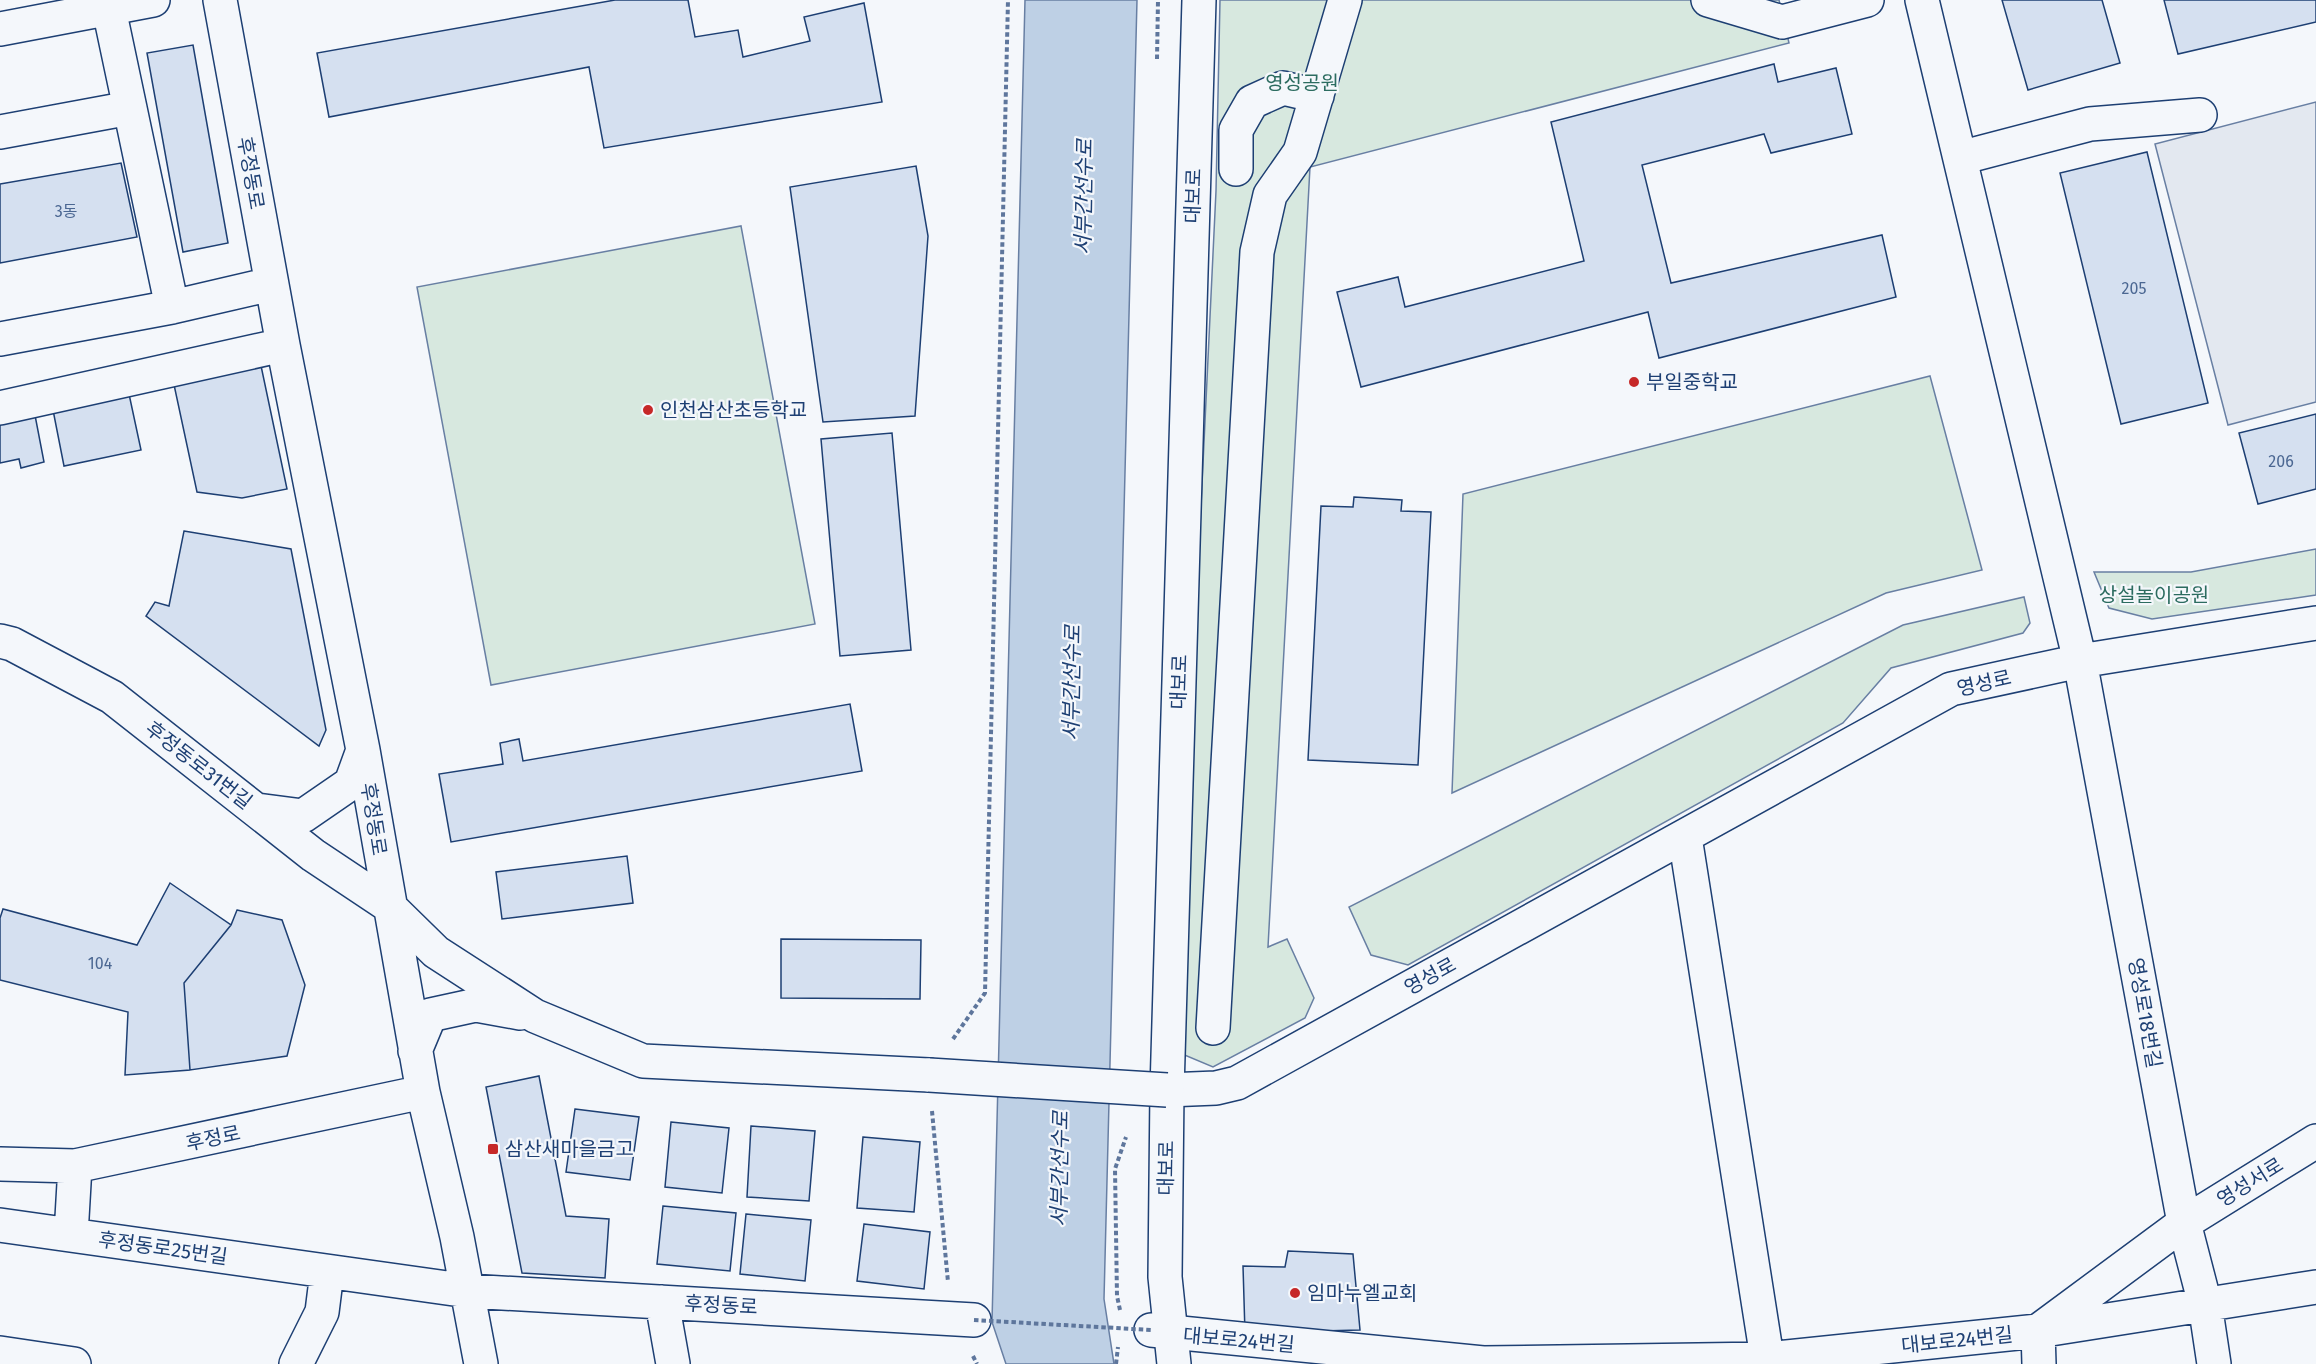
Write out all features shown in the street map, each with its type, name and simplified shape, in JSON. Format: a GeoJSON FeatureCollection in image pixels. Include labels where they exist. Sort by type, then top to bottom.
{"type":"FeatureCollection","features":[{"type":"Feature","properties":{"kind":"street"},"geometry":{"type":"LineString","coordinates":[[0,29],[53,9],[109,9],[153,0]]}},
{"type":"Feature","properties":{"kind":"street","name":"후정동로"},"geometry":{"type":"LineString","coordinates":[[220,0],[283,345],[363,750],[415,1051],[468,1292],[481,1364]]}},
{"type":"Feature","properties":{"kind":"street","name":"대보로"},"geometry":{"type":"LineString","coordinates":[[1165,1342],[1167,1090],[1199,0]]}},
{"type":"Feature","properties":{"kind":"street"},"geometry":{"type":"LineString","coordinates":[[1214,1028],[1257,252],[1270,195],[1300,152],[1345,0]]}},
{"type":"Feature","properties":{"kind":"street"},"geometry":{"type":"LineString","coordinates":[[1707,0],[1782,22],[1867,0]]}},
{"type":"Feature","properties":{"kind":"street","name":"영성로18번길"},"geometry":{"type":"LineString","coordinates":[[1922,0],[2080,661],[2184,1223],[2205,1304],[2214,1364]]}},
{"type":"Feature","properties":{"kind":"street"},"geometry":{"type":"LineString","coordinates":[[109,9],[172,307]]}},
{"type":"Feature","properties":{"kind":"street"},"geometry":{"type":"LineString","coordinates":[[1236,169],[1236,130],[1252,102],[1283,88],[1317,96]]}},
{"type":"Feature","properties":{"kind":"street"},"geometry":{"type":"LineString","coordinates":[[0,132],[130,108]]}},
{"type":"Feature","properties":{"kind":"street"},"geometry":{"type":"LineString","coordinates":[[1960,158],[2090,124],[2200,115]]}},
{"type":"Feature","properties":{"kind":"street"},"geometry":{"type":"LineString","coordinates":[[1194,180],[1300,152]]}},
{"type":"Feature","properties":{"kind":"street"},"geometry":{"type":"LineString","coordinates":[[0,339],[172,307],[272,284]]}},
{"type":"Feature","properties":{"kind":"street"},"geometry":{"type":"LineString","coordinates":[[0,408],[283,345]]}},
{"type":"Feature","properties":{"kind":"street","name":"영성로"},"geometry":{"type":"LineString","coordinates":[[535,1016],[643,1061],[1167,1090],[1216,1088],[1237,1083],[1951,689],[2080,661],[2316,623]]}},
{"type":"Feature","properties":{"kind":"street","name":"후정동로31번길"},"geometry":{"type":"LineString","coordinates":[[0,641],[12,644],[112,698],[314,855],[388,905],[436,952],[535,1016]]}},
{"type":"Feature","properties":{"kind":"street"},"geometry":{"type":"LineString","coordinates":[[256,810],[303,816],[351,783],[363,750]]}},
{"type":"Feature","properties":{"kind":"street"},"geometry":{"type":"LineString","coordinates":[[1685,837],[1768,1362]]}},
{"type":"Feature","properties":{"kind":"street"},"geometry":{"type":"LineString","coordinates":[[415,1051],[430,1015],[476,1005],[535,1016]]}},
{"type":"Feature","properties":{"kind":"street","name":"후정로"},"geometry":{"type":"LineString","coordinates":[[0,1164],[75,1166],[423,1092]]}},
{"type":"Feature","properties":{"kind":"street","name":"영성서로"},"geometry":{"type":"LineString","coordinates":[[2038,1331],[2184,1223],[2316,1141]]}},
{"type":"Feature","properties":{"kind":"street"},"geometry":{"type":"LineString","coordinates":[[71,1235],[75,1166]]}},
{"type":"Feature","properties":{"kind":"street","name":"후정동로25번길"},"geometry":{"type":"LineString","coordinates":[[0,1225],[468,1292]]}},
{"type":"Feature","properties":{"kind":"street"},"geometry":{"type":"LineString","coordinates":[[296,1364],[322,1312],[327,1272]]}},
{"type":"Feature","properties":{"kind":"street","name":"대보로24번길"},"geometry":{"type":"LineString","coordinates":[[1165,1342],[1483,1363],[1768,1362],[2038,1331],[2316,1287]]}},
{"type":"Feature","properties":{"kind":"street","name":"후정동로"},"geometry":{"type":"LineString","coordinates":[[468,1292],[962,1319]]}},
{"type":"Feature","properties":{"kind":"street"},"geometry":{"type":"LineString","coordinates":[[662,1302],[673,1364]]}},
{"type":"Feature","properties":{"kind":"street"},"geometry":{"type":"LineString","coordinates":[[2038,1331],[2039,1364]]}},
{"type":"Feature","properties":{"kind":"street"},"geometry":{"type":"LineString","coordinates":[[0,1353],[74,1364]]}},
{"type":"Feature","properties":{"kind":"path"},"geometry":{"type":"LineString","coordinates":[[1008,0],[985,993],[928,1075],[962,1319],[1165,1342]]}},
{"type":"Feature","properties":{"kind":"green space","name":"영성공원"},"geometry":{"type":"Polygon","coordinates":[[[1220,0],[1779,0],[1789,43],[1310,167],[1268,947],[1287,939],[1314,998],[1305,1018],[1213,1067],[1175,1051],[1216,191],[1220,0]]]}},
{"type":"Feature","properties":{"kind":"green space"},"geometry":{"type":"Polygon","coordinates":[[[741,226],[815,624],[491,685],[417,287],[741,226]]]}},
{"type":"Feature","properties":{"kind":"green space"},"geometry":{"type":"Polygon","coordinates":[[[1930,376],[1982,570],[1886,593],[1452,793],[1463,494],[1930,376]]]}},
{"type":"Feature","properties":{"kind":"green space","name":"상설놀이공원"},"geometry":{"type":"Polygon","coordinates":[[[2316,549],[2316,595],[2152,619],[2109,608],[2094,572],[2191,572],[2316,549]]]}},
{"type":"Feature","properties":{"kind":"green space"},"geometry":{"type":"Polygon","coordinates":[[[2024,597],[2030,623],[2023,633],[1891,668],[1843,723],[1408,965],[1371,955],[1349,907],[1903,625],[2024,597]]]}},
{"type":"Feature","properties":{"kind":"shaded area"},"geometry":{"type":"Polygon","coordinates":[[[2316,102],[2316,402],[2228,425],[2155,144],[2316,102]]]}},
{"type":"Feature","properties":{"kind":"water","name":"서부간선수로"},"geometry":{"type":"Polygon","coordinates":[[[1025,0],[1137,0],[1104,1299],[1114,1364],[1006,1364],[992,1322],[1025,0]]]}},
{"type":"Feature","properties":{"kind":"building"},"geometry":{"type":"Polygon","coordinates":[[[615,0],[688,0],[695,37],[738,30],[743,57],[810,41],[804,17],[864,3],[882,102],[604,148],[589,67],[329,117],[317,53],[615,0]]]}},
{"type":"Feature","properties":{"kind":"building"},"geometry":{"type":"Polygon","coordinates":[[[2002,0],[2102,0],[2120,63],[2028,90],[2002,0]]]}},
{"type":"Feature","properties":{"kind":"building"},"geometry":{"type":"Polygon","coordinates":[[[2164,0],[2316,0],[2316,22],[2178,54],[2164,0]]]}},
{"type":"Feature","properties":{"kind":"building"},"geometry":{"type":"Polygon","coordinates":[[[193,45],[228,243],[183,252],[147,53],[193,45]]]}},
{"type":"Feature","properties":{"kind":"building"},"geometry":{"type":"Polygon","coordinates":[[[1774,64],[1778,82],[1836,68],[1852,134],[1771,153],[1764,134],[1642,165],[1671,283],[1882,235],[1896,297],[1659,358],[1648,312],[1361,387],[1337,292],[1398,277],[1405,307],[1584,261],[1551,122],[1774,64]]]}},
{"type":"Feature","properties":{"kind":"building"},"geometry":{"type":"Polygon","coordinates":[[[2147,152],[2208,403],[2121,424],[2060,173],[2147,152]]]}},
{"type":"Feature","properties":{"kind":"building"},"geometry":{"type":"Polygon","coordinates":[[[121,163],[137,237],[0,263],[0,184],[121,163]]]}},
{"type":"Feature","properties":{"kind":"building"},"geometry":{"type":"Polygon","coordinates":[[[916,166],[928,236],[915,416],[823,422],[790,187],[916,166]]]}},
{"type":"Feature","properties":{"kind":"building"},"geometry":{"type":"Polygon","coordinates":[[[260,361],[287,489],[242,498],[197,492],[173,380],[260,361]]]}},
{"type":"Feature","properties":{"kind":"building"},"geometry":{"type":"Polygon","coordinates":[[[129,394],[141,450],[64,466],[53,410],[129,394]]]}},
{"type":"Feature","properties":{"kind":"building"},"geometry":{"type":"Polygon","coordinates":[[[34,410],[44,462],[21,468],[19,459],[0,463],[0,417],[34,410]]]}},
{"type":"Feature","properties":{"kind":"building"},"geometry":{"type":"Polygon","coordinates":[[[2316,414],[2316,489],[2258,504],[2239,433],[2316,414]]]}},
{"type":"Feature","properties":{"kind":"building"},"geometry":{"type":"Polygon","coordinates":[[[892,433],[911,650],[840,656],[821,439],[892,433]]]}},
{"type":"Feature","properties":{"kind":"building"},"geometry":{"type":"Polygon","coordinates":[[[1354,497],[1402,500],[1401,511],[1431,512],[1418,765],[1308,760],[1321,506],[1353,507],[1354,497]]]}},
{"type":"Feature","properties":{"kind":"building"},"geometry":{"type":"Polygon","coordinates":[[[184,531],[291,549],[326,730],[319,746],[146,616],[155,602],[169,606],[184,531]]]}},
{"type":"Feature","properties":{"kind":"building"},"geometry":{"type":"Polygon","coordinates":[[[850,704],[862,771],[451,842],[439,774],[503,764],[500,743],[519,739],[523,761],[850,704]]]}},
{"type":"Feature","properties":{"kind":"building"},"geometry":{"type":"Polygon","coordinates":[[[627,856],[633,903],[502,919],[496,872],[627,856]]]}},
{"type":"Feature","properties":{"kind":"building"},"geometry":{"type":"Polygon","coordinates":[[[170,883],[231,925],[184,983],[190,1070],[125,1075],[128,1012],[0,980],[0,918],[3,909],[137,945],[170,883]]]}},
{"type":"Feature","properties":{"kind":"building"},"geometry":{"type":"Polygon","coordinates":[[[237,910],[282,920],[305,985],[287,1056],[190,1070],[184,983],[231,925],[237,910]]]}},
{"type":"Feature","properties":{"kind":"building"},"geometry":{"type":"Polygon","coordinates":[[[781,939],[921,940],[920,999],[781,998],[781,939]]]}},
{"type":"Feature","properties":{"kind":"building"},"geometry":{"type":"Polygon","coordinates":[[[539,1076],[566,1216],[609,1219],[605,1278],[522,1273],[486,1087],[539,1076]]]}},
{"type":"Feature","properties":{"kind":"building"},"geometry":{"type":"Polygon","coordinates":[[[575,1109],[639,1117],[630,1180],[566,1172],[575,1109]]]}},
{"type":"Feature","properties":{"kind":"building"},"geometry":{"type":"Polygon","coordinates":[[[671,1122],[729,1128],[722,1193],[665,1187],[671,1122]]]}},
{"type":"Feature","properties":{"kind":"building"},"geometry":{"type":"Polygon","coordinates":[[[751,1126],[815,1131],[809,1201],[747,1197],[751,1126]]]}},
{"type":"Feature","properties":{"kind":"building"},"geometry":{"type":"Polygon","coordinates":[[[863,1137],[920,1142],[914,1212],[857,1208],[863,1137]]]}},
{"type":"Feature","properties":{"kind":"building"},"geometry":{"type":"Polygon","coordinates":[[[663,1206],[736,1213],[730,1271],[657,1264],[663,1206]]]}},
{"type":"Feature","properties":{"kind":"building"},"geometry":{"type":"Polygon","coordinates":[[[746,1214],[811,1220],[805,1281],[740,1274],[746,1214]]]}},
{"type":"Feature","properties":{"kind":"building"},"geometry":{"type":"Polygon","coordinates":[[[864,1224],[930,1232],[924,1289],[857,1281],[864,1224]]]}},
{"type":"Feature","properties":{"kind":"building"},"geometry":{"type":"Polygon","coordinates":[[[1288,1251],[1353,1254],[1360,1330],[1245,1333],[1243,1266],[1285,1267],[1288,1251]]]}},
{"type":"Feature","properties":{"kind":"place","name":"부일중학교"},"geometry":{"type":"Point","coordinates":[1634,382]}},
{"type":"Feature","properties":{"kind":"place","name":"인천삼산초등학교"},"geometry":{"type":"Point","coordinates":[648,410]}},
{"type":"Feature","properties":{"kind":"place","name":"삼산새마을금고"},"geometry":{"type":"Point","coordinates":[493,1149]}},
{"type":"Feature","properties":{"kind":"place","name":"임마누엘교회"},"geometry":{"type":"Point","coordinates":[1295,1293]}}]}
